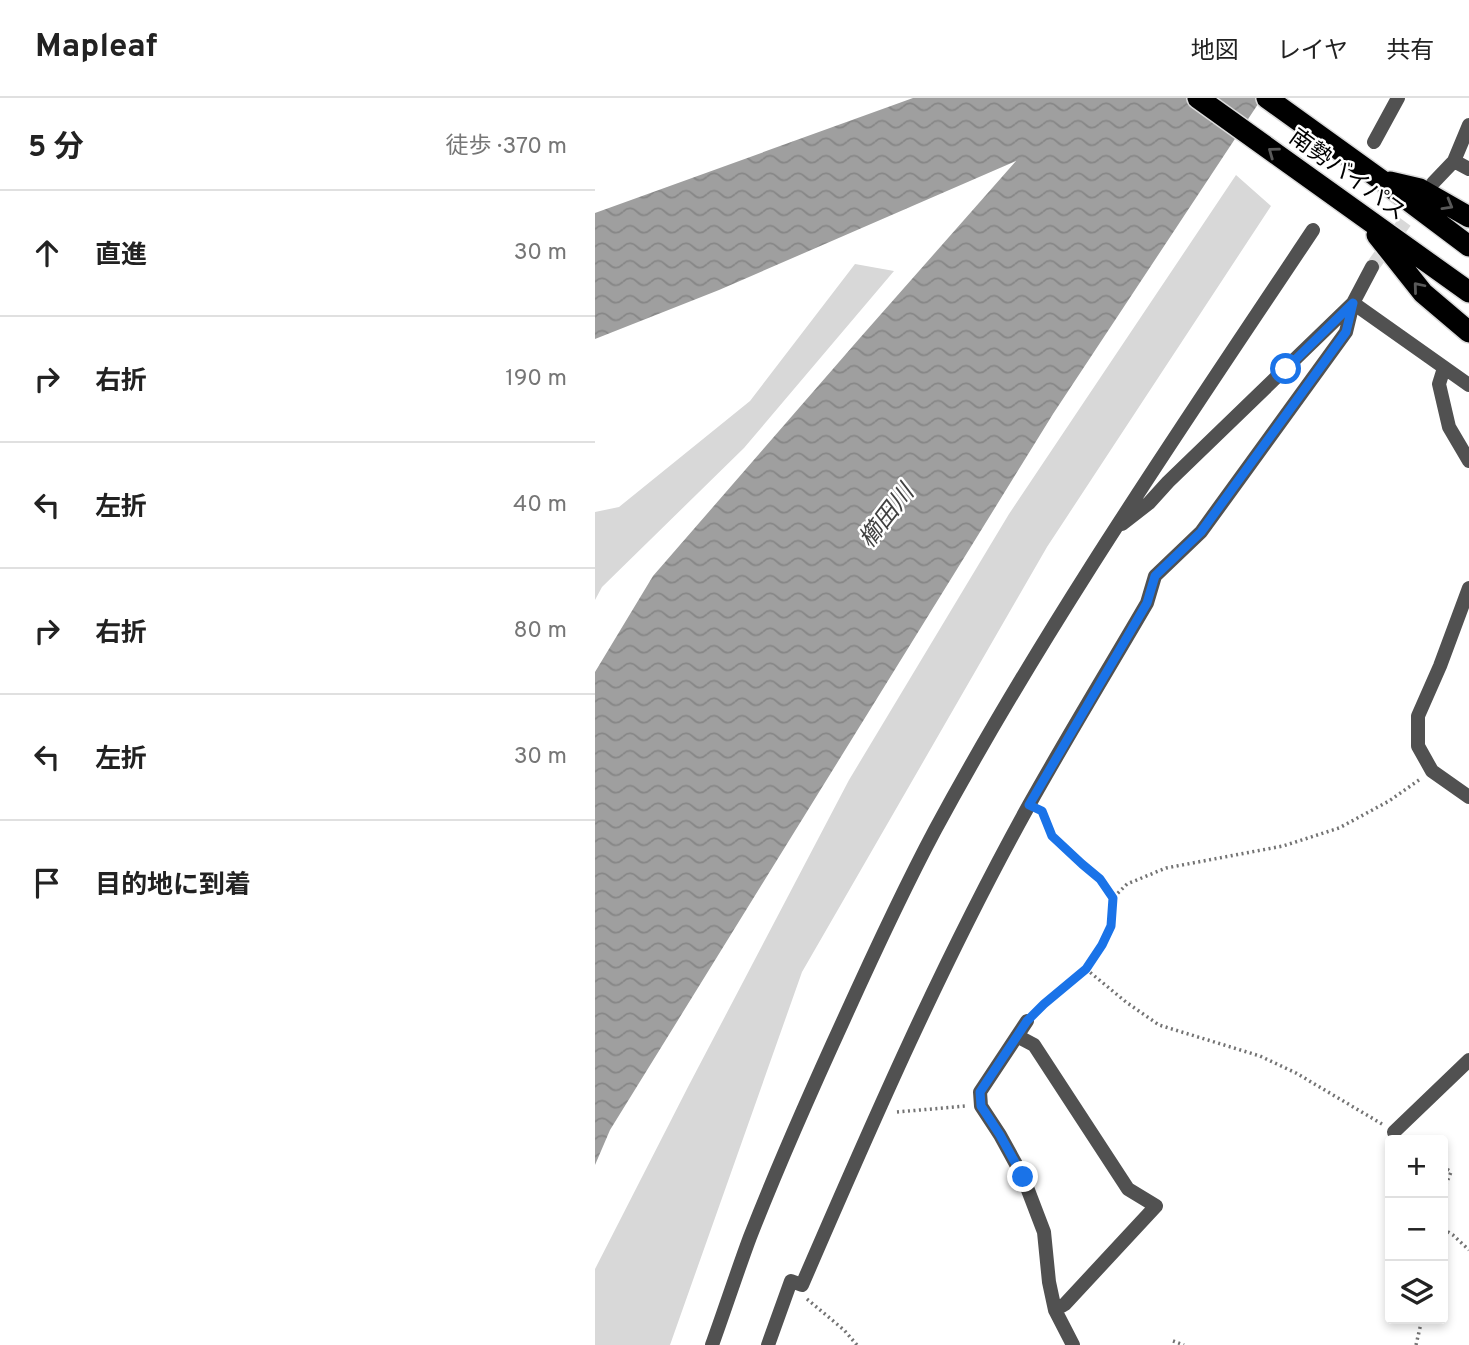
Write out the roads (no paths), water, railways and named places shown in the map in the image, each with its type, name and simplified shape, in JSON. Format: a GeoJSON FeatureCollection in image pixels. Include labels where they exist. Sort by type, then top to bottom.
{"type":"FeatureCollection","features":[{"type":"Feature","properties":{"kind":"highway","name":"南勢バイパス"},"geometry":{"type":"LineString","coordinates":[[1198,98],[1469,292]]}},
{"type":"Feature","properties":{"kind":"highway","name":"南勢バイパス"},"geometry":{"type":"LineString","coordinates":[[1267,98],[1469,246]]}},
{"type":"Feature","properties":{"kind":"highway"},"geometry":{"type":"LineString","coordinates":[[1381,180],[1420,189],[1469,217]]}},
{"type":"Feature","properties":{"kind":"highway"},"geometry":{"type":"LineString","coordinates":[[1362,216],[1423,293],[1469,332]]}},
{"type":"Feature","properties":{"kind":"street"},"geometry":{"type":"LineString","coordinates":[[1374,142],[1398,98]]}},
{"type":"Feature","properties":{"kind":"street"},"geometry":{"type":"LineString","coordinates":[[1433,183],[1454,161],[1469,125]]}},
{"type":"Feature","properties":{"kind":"street"},"geometry":{"type":"LineString","coordinates":[[1454,161],[1469,169]]}},
{"type":"Feature","properties":{"kind":"street"},"geometry":{"type":"LineString","coordinates":[[712,1345],[787,1145],[882,934],[935,831],[995,722],[1112,531],[1313,230]]}},
{"type":"Feature","properties":{"kind":"street"},"geometry":{"type":"LineString","coordinates":[[768,1345],[791,1281],[802,1285],[876,1113],[948,963],[1029,805],[1147,603],[1155,576],[1201,532],[1346,332],[1353,303],[1372,267]]}},
{"type":"Feature","properties":{"kind":"street"},"geometry":{"type":"LineString","coordinates":[[1112,531],[1149,503],[1215,435],[1353,303]]}},
{"type":"Feature","properties":{"kind":"street"},"geometry":{"type":"LineString","coordinates":[[1353,303],[1469,385]]}},
{"type":"Feature","properties":{"kind":"street"},"geometry":{"type":"LineString","coordinates":[[1444,369],[1439,384],[1449,426],[1469,461]]}},
{"type":"Feature","properties":{"kind":"street"},"geometry":{"type":"LineString","coordinates":[[1469,588],[1418,716],[1418,746],[1432,771],[1469,797]]}},
{"type":"Feature","properties":{"kind":"street"},"geometry":{"type":"LineString","coordinates":[[1027,1021],[980,1092],[980,1099],[981,1106],[1023,1177],[1044,1231],[1055,1310],[1073,1345]]}},
{"type":"Feature","properties":{"kind":"street"},"geometry":{"type":"LineString","coordinates":[[1017,1036],[1034,1045],[1128,1189],[1156,1206],[1065,1304],[1055,1310]]}},
{"type":"Feature","properties":{"kind":"street"},"geometry":{"type":"LineString","coordinates":[[1394,1132],[1469,1060]]}},
{"type":"Feature","properties":{"kind":"water","name":"櫛田川"},"geometry":{"type":"Polygon","coordinates":[[[913,98],[1262,98],[1053,414],[610,1130],[595,1165],[595,672],[653,576],[1016,161],[719,290],[595,339],[595,213],[913,98]]]}},
{"type":"Feature","properties":{"kind":"tunnel"},"geometry":{"type":"LineString","coordinates":[[1372,267],[1420,201]]}}]}
